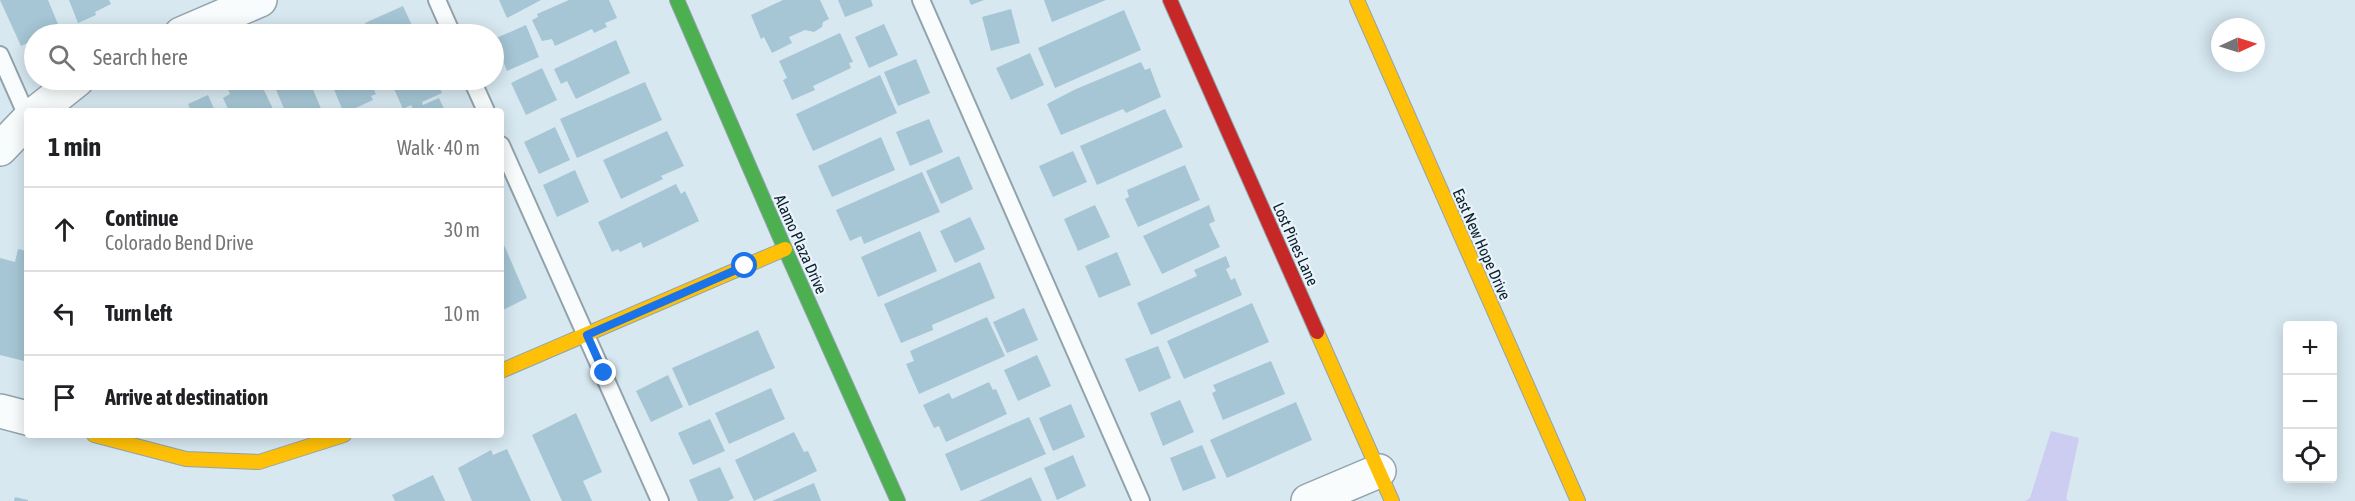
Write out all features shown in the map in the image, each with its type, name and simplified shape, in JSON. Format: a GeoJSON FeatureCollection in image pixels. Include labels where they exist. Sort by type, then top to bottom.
{"type":"FeatureCollection","features":[{"type":"Feature","properties":{"kind":"street"},"geometry":{"type":"LineString","coordinates":[[204,24],[260,0]]}},
{"type":"Feature","properties":{"kind":"street","name":"Alamo Plaza Drive"},"geometry":{"type":"LineString","coordinates":[[677,0],[898,501]]}},
{"type":"Feature","properties":{"kind":"street","name":"Lost Pines Lane"},"geometry":{"type":"LineString","coordinates":[[1170,0],[1392,501]]}},
{"type":"Feature","properties":{"kind":"street","name":"East New Hope Drive"},"geometry":{"type":"LineString","coordinates":[[1357,0],[1578,501]]}},
{"type":"Feature","properties":{"kind":"street"},"geometry":{"type":"LineString","coordinates":[[42,108],[64,90]]}},
{"type":"Feature","properties":{"kind":"street"},"geometry":{"type":"LineString","coordinates":[[0,149],[24,124]]}},
{"type":"Feature","properties":{"kind":"street"},"geometry":{"type":"LineString","coordinates":[[504,369],[785,249]]}},
{"type":"Feature","properties":{"kind":"street"},"geometry":{"type":"LineString","coordinates":[[0,411],[24,417]]}},
{"type":"Feature","properties":{"kind":"street"},"geometry":{"type":"LineString","coordinates":[[106,438],[186,459],[259,462],[335,438]]}},
{"type":"Feature","properties":{"kind":"street"},"geometry":{"type":"LineString","coordinates":[[1308,501],[1379,471]]}},
{"type":"Feature","properties":{"kind":"lane"},"geometry":{"type":"LineString","coordinates":[[437,0],[448,24]]}},
{"type":"Feature","properties":{"kind":"lane"},"geometry":{"type":"LineString","coordinates":[[921,0],[1141,501]]}},
{"type":"Feature","properties":{"kind":"lane"},"geometry":{"type":"LineString","coordinates":[[0,55],[24,109]]}},
{"type":"Feature","properties":{"kind":"lane"},"geometry":{"type":"LineString","coordinates":[[477,90],[485,108]]}},
{"type":"Feature","properties":{"kind":"lane"},"geometry":{"type":"LineString","coordinates":[[504,152],[660,501]]}},
{"type":"Feature","properties":{"kind":"water"},"geometry":{"type":"Polygon","coordinates":[[[2051,431],[2079,438],[2066,499],[2069,501],[2025,501],[2030,498],[2051,431]]]}},
{"type":"Feature","properties":{"kind":"building"},"geometry":{"type":"Polygon","coordinates":[[[0,0],[48,0],[58,24],[24,24],[24,45],[21,46],[0,0]]]}},
{"type":"Feature","properties":{"kind":"building"},"geometry":{"type":"Polygon","coordinates":[[[69,0],[109,0],[111,4],[95,12],[96,15],[78,23],[69,0]]]}},
{"type":"Feature","properties":{"kind":"building"},"geometry":{"type":"Polygon","coordinates":[[[499,0],[541,0],[507,18],[499,0]]]}},
{"type":"Feature","properties":{"kind":"building"},"geometry":{"type":"Polygon","coordinates":[[[569,0],[609,0],[617,18],[605,23],[607,27],[594,33],[592,29],[555,46],[552,39],[542,41],[532,20],[538,17],[537,14],[569,0]]]}},
{"type":"Feature","properties":{"kind":"building"},"geometry":{"type":"Polygon","coordinates":[[[783,0],[820,0],[829,19],[814,32],[805,30],[789,37],[792,43],[772,53],[764,37],[761,39],[751,15],[783,0]]]}},
{"type":"Feature","properties":{"kind":"building"},"geometry":{"type":"Polygon","coordinates":[[[838,0],[871,0],[873,6],[845,17],[838,0]]]}},
{"type":"Feature","properties":{"kind":"building"},"geometry":{"type":"Polygon","coordinates":[[[969,0],[984,0],[971,5],[969,0]]]}},
{"type":"Feature","properties":{"kind":"building"},"geometry":{"type":"Polygon","coordinates":[[[1044,0],[1106,0],[1052,22],[1044,0]]]}},
{"type":"Feature","properties":{"kind":"building"},"geometry":{"type":"Polygon","coordinates":[[[403,6],[411,24],[365,24],[403,6]]]}},
{"type":"Feature","properties":{"kind":"building"},"geometry":{"type":"Polygon","coordinates":[[[1011,9],[1020,43],[991,51],[982,17],[1011,9]]]}},
{"type":"Feature","properties":{"kind":"building"},"geometry":{"type":"Polygon","coordinates":[[[1124,10],[1141,50],[1055,88],[1038,48],[1124,10]]]}},
{"type":"Feature","properties":{"kind":"building"},"geometry":{"type":"Polygon","coordinates":[[[884,24],[898,55],[869,68],[855,37],[884,24]]]}},
{"type":"Feature","properties":{"kind":"building"},"geometry":{"type":"Polygon","coordinates":[[[526,25],[539,57],[507,71],[504,64],[504,35],[526,25]]]}},
{"type":"Feature","properties":{"kind":"building"},"geometry":{"type":"Polygon","coordinates":[[[840,33],[853,62],[849,63],[851,68],[813,86],[815,90],[792,100],[783,80],[787,78],[779,61],[840,33]]]}},
{"type":"Feature","properties":{"kind":"building"},"geometry":{"type":"Polygon","coordinates":[[[616,40],[630,73],[576,99],[567,81],[561,84],[554,69],[616,40]]]}},
{"type":"Feature","properties":{"kind":"building"},"geometry":{"type":"Polygon","coordinates":[[[1030,53],[1044,85],[1011,100],[996,68],[1030,53]]]}},
{"type":"Feature","properties":{"kind":"building"},"geometry":{"type":"Polygon","coordinates":[[[916,59],[930,93],[898,106],[884,72],[916,59]]]}},
{"type":"Feature","properties":{"kind":"building"},"geometry":{"type":"Polygon","coordinates":[[[1141,62],[1145,70],[1150,68],[1161,97],[1126,113],[1123,109],[1061,135],[1047,104],[1076,89],[1141,62]]]}},
{"type":"Feature","properties":{"kind":"building"},"geometry":{"type":"Polygon","coordinates":[[[542,68],[557,100],[526,115],[511,83],[542,68]]]}},
{"type":"Feature","properties":{"kind":"building"},"geometry":{"type":"Polygon","coordinates":[[[880,75],[897,113],[813,151],[796,114],[880,75]]]}},
{"type":"Feature","properties":{"kind":"building"},"geometry":{"type":"Polygon","coordinates":[[[645,82],[662,120],[577,158],[560,119],[645,82]]]}},
{"type":"Feature","properties":{"kind":"building"},"geometry":{"type":"Polygon","coordinates":[[[228,90],[264,90],[273,108],[228,108],[223,98],[230,94],[228,90]]]}},
{"type":"Feature","properties":{"kind":"building"},"geometry":{"type":"Polygon","coordinates":[[[276,90],[313,90],[321,108],[284,108],[276,90]]]}},
{"type":"Feature","properties":{"kind":"building"},"geometry":{"type":"Polygon","coordinates":[[[334,90],[374,90],[376,94],[371,96],[373,100],[356,108],[342,108],[334,90]]]}},
{"type":"Feature","properties":{"kind":"building"},"geometry":{"type":"Polygon","coordinates":[[[394,90],[441,90],[442,93],[422,102],[423,105],[439,98],[444,108],[412,108],[411,105],[403,108],[394,90]]]}},
{"type":"Feature","properties":{"kind":"building"},"geometry":{"type":"Polygon","coordinates":[[[208,95],[214,108],[190,108],[188,104],[208,95]]]}},
{"type":"Feature","properties":{"kind":"building"},"geometry":{"type":"Polygon","coordinates":[[[1165,109],[1183,147],[1097,185],[1080,146],[1165,109]]]}},
{"type":"Feature","properties":{"kind":"building"},"geometry":{"type":"Polygon","coordinates":[[[929,119],[943,152],[910,166],[896,132],[929,119]]]}},
{"type":"Feature","properties":{"kind":"building"},"geometry":{"type":"Polygon","coordinates":[[[555,127],[570,160],[539,174],[524,142],[555,127]]]}},
{"type":"Feature","properties":{"kind":"building"},"geometry":{"type":"Polygon","coordinates":[[[667,131],[684,166],[661,176],[663,179],[621,199],[603,160],[667,131]]]}},
{"type":"Feature","properties":{"kind":"building"},"geometry":{"type":"Polygon","coordinates":[[[881,137],[895,170],[832,197],[818,166],[881,137]]]}},
{"type":"Feature","properties":{"kind":"building"},"geometry":{"type":"Polygon","coordinates":[[[1073,151],[1087,182],[1053,197],[1039,166],[1073,151]]]}},
{"type":"Feature","properties":{"kind":"building"},"geometry":{"type":"Polygon","coordinates":[[[959,156],[973,189],[941,204],[926,171],[959,156]]]}},
{"type":"Feature","properties":{"kind":"building"},"geometry":{"type":"Polygon","coordinates":[[[1185,165],[1200,200],[1138,227],[1125,199],[1129,197],[1127,190],[1185,165]]]}},
{"type":"Feature","properties":{"kind":"building"},"geometry":{"type":"Polygon","coordinates":[[[575,170],[589,202],[557,217],[543,185],[575,170]]]}},
{"type":"Feature","properties":{"kind":"building"},"geometry":{"type":"Polygon","coordinates":[[[922,172],[940,212],[864,244],[861,236],[850,241],[836,210],[922,172]]]}},
{"type":"Feature","properties":{"kind":"building"},"geometry":{"type":"Polygon","coordinates":[[[676,184],[681,194],[685,191],[699,221],[643,248],[641,242],[620,252],[618,249],[612,252],[598,222],[676,184]]]}},
{"type":"Feature","properties":{"kind":"building"},"geometry":{"type":"Polygon","coordinates":[[[1095,205],[1110,237],[1078,251],[1064,219],[1095,205]]]}},
{"type":"Feature","properties":{"kind":"building"},"geometry":{"type":"Polygon","coordinates":[[[1209,205],[1215,221],[1209,224],[1220,247],[1162,274],[1143,236],[1209,205]]]}},
{"type":"Feature","properties":{"kind":"building"},"geometry":{"type":"Polygon","coordinates":[[[970,217],[985,249],[955,263],[940,231],[970,217]]]}},
{"type":"Feature","properties":{"kind":"building"},"geometry":{"type":"Polygon","coordinates":[[[920,231],[937,271],[878,297],[861,257],[920,231]]]}},
{"type":"Feature","properties":{"kind":"building"},"geometry":{"type":"Polygon","coordinates":[[[504,245],[527,298],[504,310],[504,245]]]}},
{"type":"Feature","properties":{"kind":"building"},"geometry":{"type":"Polygon","coordinates":[[[18,249],[24,250],[24,361],[0,355],[0,258],[15,262],[18,249]]]}},
{"type":"Feature","properties":{"kind":"building"},"geometry":{"type":"Polygon","coordinates":[[[1117,252],[1131,285],[1099,298],[1085,266],[1117,252]]]}},
{"type":"Feature","properties":{"kind":"building"},"geometry":{"type":"Polygon","coordinates":[[[1226,256],[1230,267],[1226,269],[1231,280],[1235,278],[1242,295],[1151,335],[1137,303],[1197,276],[1194,270],[1226,256]]]}},
{"type":"Feature","properties":{"kind":"building"},"geometry":{"type":"Polygon","coordinates":[[[980,262],[995,298],[932,325],[933,330],[901,343],[884,304],[980,262]]]}},
{"type":"Feature","properties":{"kind":"building"},"geometry":{"type":"Polygon","coordinates":[[[1252,303],[1269,342],[1184,379],[1167,341],[1252,303]]]}},
{"type":"Feature","properties":{"kind":"building"},"geometry":{"type":"Polygon","coordinates":[[[1024,308],[1038,340],[1007,353],[993,322],[1024,308]]]}},
{"type":"Feature","properties":{"kind":"building"},"geometry":{"type":"Polygon","coordinates":[[[987,317],[1005,356],[919,394],[906,364],[914,361],[910,351],[987,317]]]}},
{"type":"Feature","properties":{"kind":"building"},"geometry":{"type":"Polygon","coordinates":[[[758,330],[775,368],[689,406],[672,368],[758,330]]]}},
{"type":"Feature","properties":{"kind":"building"},"geometry":{"type":"Polygon","coordinates":[[[1158,346],[1171,378],[1139,392],[1125,359],[1158,346]]]}},
{"type":"Feature","properties":{"kind":"building"},"geometry":{"type":"Polygon","coordinates":[[[1037,355],[1051,386],[1018,401],[1004,370],[1037,355]]]}},
{"type":"Feature","properties":{"kind":"building"},"geometry":{"type":"Polygon","coordinates":[[[1271,361],[1285,394],[1223,420],[1212,393],[1216,391],[1213,385],[1271,361]]]}},
{"type":"Feature","properties":{"kind":"building"},"geometry":{"type":"Polygon","coordinates":[[[668,375],[683,407],[651,422],[636,391],[668,375]]]}},
{"type":"Feature","properties":{"kind":"building"},"geometry":{"type":"Polygon","coordinates":[[[989,382],[993,390],[996,389],[1007,414],[946,442],[939,426],[934,428],[923,405],[949,393],[952,399],[989,382]]]}},
{"type":"Feature","properties":{"kind":"building"},"geometry":{"type":"Polygon","coordinates":[[[771,388],[785,419],[729,444],[715,413],[771,388]]]}},
{"type":"Feature","properties":{"kind":"building"},"geometry":{"type":"Polygon","coordinates":[[[1180,400],[1194,432],[1163,446],[1150,413],[1180,400]]]}},
{"type":"Feature","properties":{"kind":"building"},"geometry":{"type":"Polygon","coordinates":[[[1296,402],[1312,440],[1227,478],[1210,440],[1296,402]]]}},
{"type":"Feature","properties":{"kind":"building"},"geometry":{"type":"Polygon","coordinates":[[[1071,404],[1085,437],[1053,451],[1039,418],[1071,404]]]}},
{"type":"Feature","properties":{"kind":"building"},"geometry":{"type":"Polygon","coordinates":[[[576,413],[602,472],[583,481],[592,501],[562,501],[532,435],[576,413]]]}},
{"type":"Feature","properties":{"kind":"building"},"geometry":{"type":"Polygon","coordinates":[[[1029,417],[1046,454],[961,491],[945,454],[1029,417]]]}},
{"type":"Feature","properties":{"kind":"building"},"geometry":{"type":"Polygon","coordinates":[[[710,419],[725,451],[693,465],[678,433],[710,419]]]}},
{"type":"Feature","properties":{"kind":"building"},"geometry":{"type":"Polygon","coordinates":[[[794,432],[804,452],[808,451],[817,471],[754,501],[735,460],[794,432]]]}},
{"type":"Feature","properties":{"kind":"building"},"geometry":{"type":"Polygon","coordinates":[[[1202,445],[1216,478],[1183,491],[1170,458],[1202,445]]]}},
{"type":"Feature","properties":{"kind":"building"},"geometry":{"type":"Polygon","coordinates":[[[507,449],[531,501],[472,501],[458,468],[491,450],[493,455],[507,449]]]}},
{"type":"Feature","properties":{"kind":"building"},"geometry":{"type":"Polygon","coordinates":[[[1073,455],[1086,486],[1057,500],[1044,468],[1073,455]]]}},
{"type":"Feature","properties":{"kind":"building"},"geometry":{"type":"Polygon","coordinates":[[[720,467],[734,498],[728,501],[698,501],[689,480],[720,467]]]}},
{"type":"Feature","properties":{"kind":"building"},"geometry":{"type":"Polygon","coordinates":[[[433,475],[445,501],[395,501],[392,495],[433,475]]]}},
{"type":"Feature","properties":{"kind":"building"},"geometry":{"type":"Polygon","coordinates":[[[1031,477],[1042,501],[979,501],[1031,477]]]}},
{"type":"Feature","properties":{"kind":"building"},"geometry":{"type":"Polygon","coordinates":[[[814,483],[821,501],[772,501],[814,483]]]}},
{"type":"Feature","properties":{"kind":"building"},"geometry":{"type":"Polygon","coordinates":[[[15,497],[28,500],[28,501],[14,501],[15,497]]]}},
{"type":"Feature","properties":{"kind":"traffic: fast"},"geometry":{"type":"LineString","coordinates":[[677,0],[898,501]]}},
{"type":"Feature","properties":{"kind":"traffic: slow"},"geometry":{"type":"LineString","coordinates":[[1357,0],[1578,501]]}},
{"type":"Feature","properties":{"kind":"traffic: slow"},"geometry":{"type":"LineString","coordinates":[[504,370],[785,249]]}},
{"type":"Feature","properties":{"kind":"traffic: slow"},"geometry":{"type":"LineString","coordinates":[[1317,332],[1392,501]]}},
{"type":"Feature","properties":{"kind":"traffic: slow"},"geometry":{"type":"LineString","coordinates":[[106,438],[186,459],[259,462],[335,438]]}},
{"type":"Feature","properties":{"kind":"traffic: jam"},"geometry":{"type":"LineString","coordinates":[[1170,0],[1317,332]]}},
{"type":"Feature","properties":{"kind":"route"},"geometry":{"type":"LineString","coordinates":[[604,373],[587,335],[745,266]]}}]}
